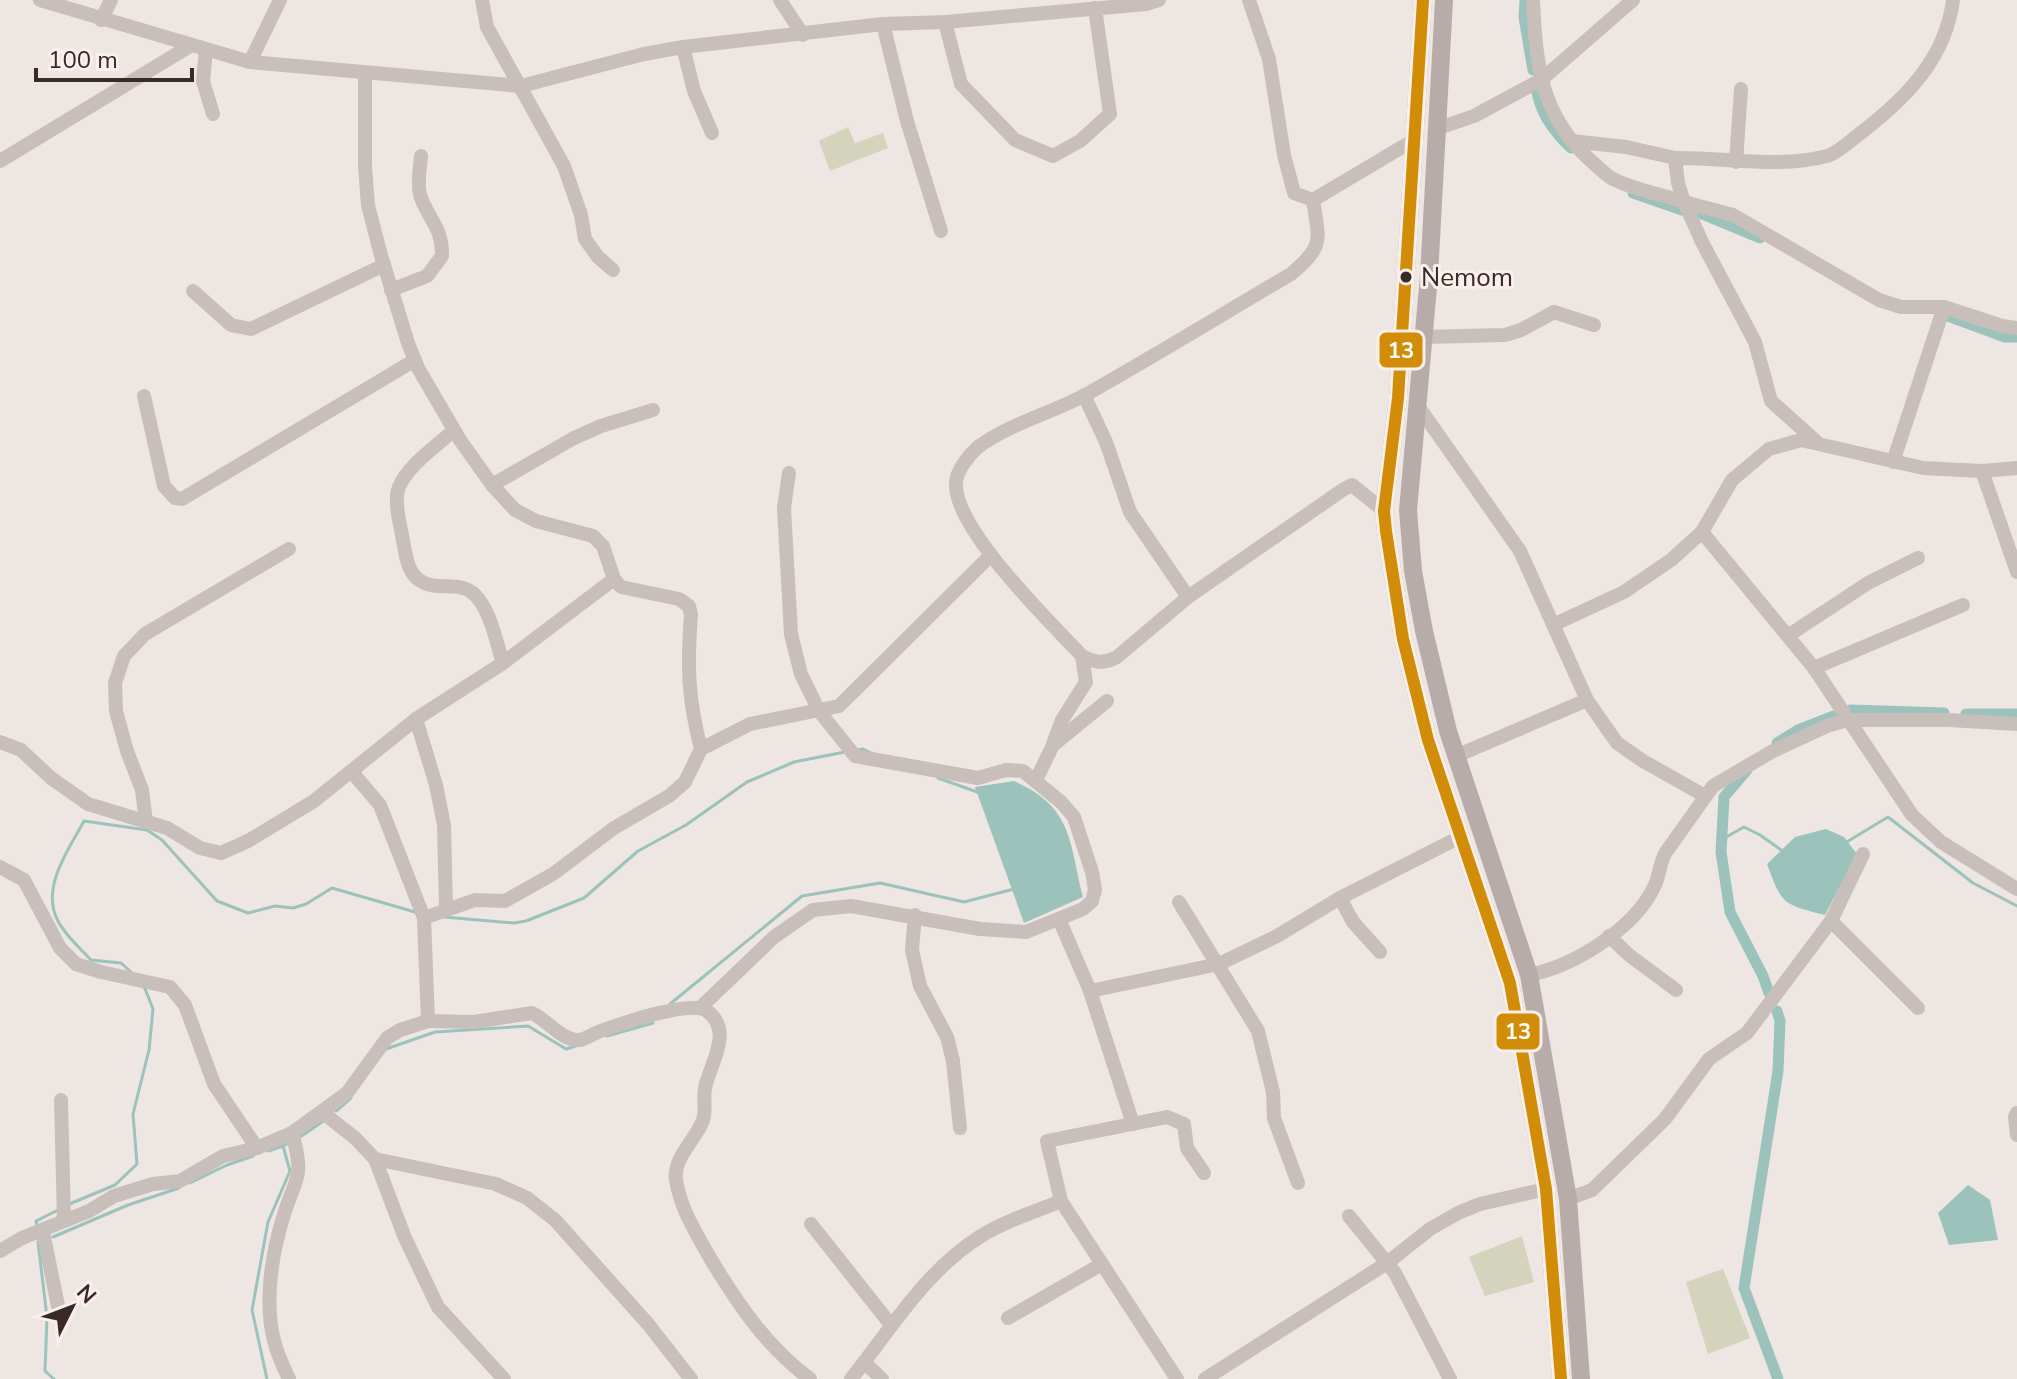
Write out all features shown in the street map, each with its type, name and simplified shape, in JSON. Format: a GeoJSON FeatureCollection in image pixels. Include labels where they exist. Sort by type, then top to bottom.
{"type":"FeatureCollection","features":[{"type":"Feature","properties":{"kind":"main road"},"geometry":{"type":"LineString","coordinates":[[1423,0],[1398,398],[1384,511],[1392,579],[1413,684],[1428,740],[1510,983],[1546,1189],[1561,1379]]}},
{"type":"Feature","properties":{"kind":"main road"},"geometry":{"type":"LineString","coordinates":[[1444,0],[1423,337],[1408,510],[1409,540],[1424,631],[1456,756],[1529,975],[1568,1199],[1581,1379]]}},
{"type":"Feature","properties":{"kind":"main road"},"geometry":{"type":"LineString","coordinates":[[1398,398],[1416,403]]}},
{"type":"Feature","properties":{"kind":"street"},"geometry":{"type":"LineString","coordinates":[[40,0],[250,62],[521,86],[683,47],[883,24],[945,22],[1045,6],[1095,8],[1159,0]]}},
{"type":"Feature","properties":{"kind":"street"},"geometry":{"type":"LineString","coordinates":[[101,20],[111,0]]}},
{"type":"Feature","properties":{"kind":"street"},"geometry":{"type":"LineString","coordinates":[[250,62],[280,0]]}},
{"type":"Feature","properties":{"kind":"street"},"geometry":{"type":"LineString","coordinates":[[482,0],[487,27],[564,166],[581,215],[585,239],[598,257],[613,270]]}},
{"type":"Feature","properties":{"kind":"street"},"geometry":{"type":"LineString","coordinates":[[780,0],[803,35]]}},
{"type":"Feature","properties":{"kind":"street"},"geometry":{"type":"LineString","coordinates":[[1249,0],[1269,59],[1284,155],[1294,193],[1313,200]]}},
{"type":"Feature","properties":{"kind":"street"},"geometry":{"type":"LineString","coordinates":[[1533,0],[1541,80],[1556,119],[1572,141],[1611,178],[1645,191],[1733,215],[1879,300],[1901,307],[1944,307],[2017,328]]}},
{"type":"Feature","properties":{"kind":"street"},"geometry":{"type":"LineString","coordinates":[[1436,129],[1474,116],[1541,80],[1633,0]]}},
{"type":"Feature","properties":{"kind":"street"},"geometry":{"type":"LineString","coordinates":[[1572,141],[1626,147],[1675,158],[1714,158],[1736,162],[1768,163],[1831,156],[1882,117],[1921,79],[1944,35],[1953,0]]}},
{"type":"Feature","properties":{"kind":"street"},"geometry":{"type":"LineString","coordinates":[[945,22],[961,84],[1015,140],[1053,156],[1080,141],[1110,114],[1095,8]]}},
{"type":"Feature","properties":{"kind":"street"},"geometry":{"type":"LineString","coordinates":[[883,24],[907,121],[941,231]]}},
{"type":"Feature","properties":{"kind":"street"},"geometry":{"type":"LineString","coordinates":[[0,161],[190,46]]}},
{"type":"Feature","properties":{"kind":"street"},"geometry":{"type":"LineString","coordinates":[[683,47],[694,91],[712,133]]}},
{"type":"Feature","properties":{"kind":"street"},"geometry":{"type":"LineString","coordinates":[[206,50],[203,81],[213,114]]}},
{"type":"Feature","properties":{"kind":"street"},"geometry":{"type":"LineString","coordinates":[[365,74],[368,205],[391,290],[415,360],[454,430],[492,485],[515,510],[536,521],[593,536],[603,546],[614,579],[621,587],[679,599],[689,606],[688,679],[691,710],[701,749]]}},
{"type":"Feature","properties":{"kind":"street"},"geometry":{"type":"LineString","coordinates":[[1736,162],[1741,89]]}},
{"type":"Feature","properties":{"kind":"street"},"geometry":{"type":"LineString","coordinates":[[1313,200],[1414,140]]}},
{"type":"Feature","properties":{"kind":"street"},"geometry":{"type":"LineString","coordinates":[[391,290],[427,276],[442,256],[439,228],[421,198],[421,156]]}},
{"type":"Feature","properties":{"kind":"street"},"geometry":{"type":"LineString","coordinates":[[1675,158],[1684,202],[1755,342],[1771,401],[1819,444]]}},
{"type":"Feature","properties":{"kind":"street"},"geometry":{"type":"LineString","coordinates":[[1313,200],[1319,240],[1313,255],[1291,274],[1084,395],[1001,433],[975,449],[959,471],[955,484],[959,503],[990,556],[1082,656],[1095,663],[1105,663],[1117,657],[1188,597],[1352,485],[1384,511]]}},
{"type":"Feature","properties":{"kind":"street"},"geometry":{"type":"LineString","coordinates":[[193,291],[231,325],[251,329],[384,265]]}},
{"type":"Feature","properties":{"kind":"street"},"geometry":{"type":"LineString","coordinates":[[1893,462],[1944,307]]}},
{"type":"Feature","properties":{"kind":"street"},"geometry":{"type":"LineString","coordinates":[[1423,337],[1505,335],[1554,312],[1594,325]]}},
{"type":"Feature","properties":{"kind":"street"},"geometry":{"type":"LineString","coordinates":[[144,396],[164,486],[175,498],[182,499],[415,360]]}},
{"type":"Feature","properties":{"kind":"street"},"geometry":{"type":"LineString","coordinates":[[1084,395],[1106,442],[1130,512],[1188,597]]}},
{"type":"Feature","properties":{"kind":"street"},"geometry":{"type":"LineString","coordinates":[[1416,403],[1520,551],[1587,700],[1617,743],[1705,796]]}},
{"type":"Feature","properties":{"kind":"street"},"geometry":{"type":"LineString","coordinates":[[492,485],[574,438],[653,410]]}},
{"type":"Feature","properties":{"kind":"street"},"geometry":{"type":"LineString","coordinates":[[454,430],[410,471],[398,489],[398,509],[408,566],[416,578],[429,585],[458,585],[468,588],[479,598],[503,663]]}},
{"type":"Feature","properties":{"kind":"street"},"geometry":{"type":"LineString","coordinates":[[1555,624],[1624,592],[1671,560],[1702,532],[1732,480],[1769,449],[1801,440],[1923,468],[1982,471],[2017,468]]}},
{"type":"Feature","properties":{"kind":"street"},"geometry":{"type":"LineString","coordinates":[[1982,471],[2017,572]]}},
{"type":"Feature","properties":{"kind":"street"},"geometry":{"type":"LineString","coordinates":[[0,1251],[22,1238],[89,1211],[114,1196],[153,1184],[180,1181],[223,1156],[257,1148],[292,1133],[347,1093],[387,1038],[400,1030],[428,1021],[474,1022],[532,1013],[569,1038],[580,1040],[670,1011],[701,1007],[774,937],[813,910],[851,906],[980,929],[1026,932],[1083,909],[1092,901],[1094,881],[1074,817],[1036,780],[1023,771],[1006,770],[978,778],[855,756],[819,711],[801,674],[791,634],[784,508],[789,473]]}},
{"type":"Feature","properties":{"kind":"street"},"geometry":{"type":"LineString","coordinates":[[1702,532],[1814,668],[1912,815],[1941,842],[2017,889]]}},
{"type":"Feature","properties":{"kind":"street"},"geometry":{"type":"LineString","coordinates":[[146,822],[142,790],[116,711],[115,683],[124,656],[145,634],[289,549]]}},
{"type":"Feature","properties":{"kind":"street"},"geometry":{"type":"LineString","coordinates":[[424,918],[475,900],[505,901],[553,874],[614,828],[669,796],[685,782],[701,749],[750,724],[839,706],[990,556]]}},
{"type":"Feature","properties":{"kind":"street"},"geometry":{"type":"LineString","coordinates":[[1789,635],[1868,583],[1918,558]]}},
{"type":"Feature","properties":{"kind":"street"},"geometry":{"type":"LineString","coordinates":[[0,742],[21,750],[74,797],[117,815],[167,828],[200,848],[221,853],[248,841],[300,809],[352,772],[416,719],[503,663],[614,579]]}},
{"type":"Feature","properties":{"kind":"street"},"geometry":{"type":"LineString","coordinates":[[1814,668],[1963,605]]}},
{"type":"Feature","properties":{"kind":"street"},"geometry":{"type":"LineString","coordinates":[[1036,780],[1062,720],[1086,682],[1082,656]]}},
{"type":"Feature","properties":{"kind":"street"},"geometry":{"type":"LineString","coordinates":[[1456,756],[1587,700]]}},
{"type":"Feature","properties":{"kind":"street"},"geometry":{"type":"LineString","coordinates":[[1053,745],[1107,701]]}},
{"type":"Feature","properties":{"kind":"street"},"geometry":{"type":"LineString","coordinates":[[416,719],[436,785],[444,825],[446,909]]}},
{"type":"Feature","properties":{"kind":"street"},"geometry":{"type":"LineString","coordinates":[[1529,975],[1579,956],[1630,920],[1655,886],[1666,852],[1713,786],[1773,751],[1847,720],[2017,724]]}},
{"type":"Feature","properties":{"kind":"street"},"geometry":{"type":"LineString","coordinates":[[352,772],[380,805],[424,918],[428,1021]]}},
{"type":"Feature","properties":{"kind":"street"},"geometry":{"type":"LineString","coordinates":[[1090,991],[1219,964],[1460,837]]}},
{"type":"Feature","properties":{"kind":"street"},"geometry":{"type":"LineString","coordinates":[[1568,1199],[1592,1190],[1665,1119],[1709,1059],[1747,1033],[1831,921],[1863,854]]}},
{"type":"Feature","properties":{"kind":"street"},"geometry":{"type":"LineString","coordinates":[[0,867],[24,880],[60,948],[76,964],[170,987],[185,1005],[214,1084],[257,1148]]}},
{"type":"Feature","properties":{"kind":"street"},"geometry":{"type":"LineString","coordinates":[[1340,898],[1353,922],[1380,952]]}},
{"type":"Feature","properties":{"kind":"street"},"geometry":{"type":"LineString","coordinates":[[1179,902],[1258,1031],[1273,1092],[1274,1118],[1298,1183]]}},
{"type":"Feature","properties":{"kind":"street"},"geometry":{"type":"LineString","coordinates":[[915,915],[912,950],[920,986],[947,1037],[953,1061],[960,1128]]}},
{"type":"Feature","properties":{"kind":"street"},"geometry":{"type":"LineString","coordinates":[[1059,919],[1090,991],[1133,1124]]}},
{"type":"Feature","properties":{"kind":"street"},"geometry":{"type":"LineString","coordinates":[[1831,921],[1918,1008]]}},
{"type":"Feature","properties":{"kind":"street"},"geometry":{"type":"LineString","coordinates":[[1609,936],[1676,990]]}},
{"type":"Feature","properties":{"kind":"street"},"geometry":{"type":"LineString","coordinates":[[701,1007],[716,1021],[720,1046],[706,1084],[702,1123],[676,1171],[686,1215],[743,1313],[789,1363],[810,1379]]}},
{"type":"Feature","properties":{"kind":"street"},"geometry":{"type":"LineString","coordinates":[[61,1100],[64,1221]]}},
{"type":"Feature","properties":{"kind":"street"},"geometry":{"type":"LineString","coordinates":[[322,1112],[355,1138],[375,1159],[405,1238],[438,1307],[504,1379]]}},
{"type":"Feature","properties":{"kind":"street"},"geometry":{"type":"LineString","coordinates":[[2017,1113],[2017,1135]]}},
{"type":"Feature","properties":{"kind":"street"},"geometry":{"type":"LineString","coordinates":[[1177,1379],[1061,1201],[1047,1141],[1167,1117],[1184,1124],[1187,1148],[1204,1173]]}},
{"type":"Feature","properties":{"kind":"street"},"geometry":{"type":"LineString","coordinates":[[289,1379],[274,1343],[270,1302],[273,1261],[282,1221],[299,1177],[300,1159],[292,1133]]}},
{"type":"Feature","properties":{"kind":"street"},"geometry":{"type":"LineString","coordinates":[[375,1159],[496,1184],[527,1198],[555,1220],[648,1324],[691,1379]]}},
{"type":"Feature","properties":{"kind":"street"},"geometry":{"type":"LineString","coordinates":[[1205,1379],[1387,1263],[1430,1229],[1458,1213],[1480,1204],[1546,1189]]}},
{"type":"Feature","properties":{"kind":"street"},"geometry":{"type":"LineString","coordinates":[[851,1379],[891,1325],[962,1249],[983,1234],[1061,1201]]}},
{"type":"Feature","properties":{"kind":"street"},"geometry":{"type":"LineString","coordinates":[[1349,1216],[1395,1273],[1450,1379]]}},
{"type":"Feature","properties":{"kind":"street"},"geometry":{"type":"LineString","coordinates":[[811,1224],[891,1325]]}},
{"type":"Feature","properties":{"kind":"street"},"geometry":{"type":"LineString","coordinates":[[43,1232],[59,1311]]}},
{"type":"Feature","properties":{"kind":"street"},"geometry":{"type":"LineString","coordinates":[[1008,1318],[1102,1264]]}},
{"type":"Feature","properties":{"kind":"street"},"geometry":{"type":"LineString","coordinates":[[864,1362],[882,1379]]}},
{"type":"Feature","properties":{"kind":"green space"},"geometry":{"type":"Polygon","coordinates":[[[848,127],[855,143],[883,133],[888,148],[830,171],[819,141],[848,127]]]}},
{"type":"Feature","properties":{"kind":"green space"},"geometry":{"type":"Polygon","coordinates":[[[1522,1236],[1534,1282],[1485,1296],[1469,1257],[1522,1236]]]}},
{"type":"Feature","properties":{"kind":"green space"},"geometry":{"type":"Polygon","coordinates":[[[1723,1269],[1750,1338],[1708,1354],[1686,1282],[1723,1269]]]}},
{"type":"Feature","properties":{"kind":"water"},"geometry":{"type":"Polygon","coordinates":[[[1014,781],[1048,802],[1058,814],[1071,843],[1083,897],[1024,923],[975,787],[1014,781]]]}},
{"type":"Feature","properties":{"kind":"water"},"geometry":{"type":"Polygon","coordinates":[[[1826,829],[1844,837],[1857,854],[1825,915],[1786,901],[1776,888],[1767,864],[1795,837],[1826,829]]]}},
{"type":"Feature","properties":{"kind":"water"},"geometry":{"type":"Polygon","coordinates":[[[1968,1185],[1990,1200],[1998,1240],[1949,1245],[1938,1213],[1968,1185]]]}},
{"type":"Feature","properties":{"kind":"waterway"},"geometry":{"type":"LineString","coordinates":[[1525,0],[1524,17],[1533,70]]}},
{"type":"Feature","properties":{"kind":"waterway"},"geometry":{"type":"LineString","coordinates":[[1537,92],[1550,123],[1571,148]]}},
{"type":"Feature","properties":{"kind":"waterway"},"geometry":{"type":"LineString","coordinates":[[1633,193],[1682,210]]}},
{"type":"Feature","properties":{"kind":"waterway"},"geometry":{"type":"LineString","coordinates":[[1702,214],[1760,238]]}},
{"type":"Feature","properties":{"kind":"waterway"},"geometry":{"type":"LineString","coordinates":[[1948,316],[2005,337],[2017,337]]}},
{"type":"Feature","properties":{"kind":"waterway"},"geometry":{"type":"LineString","coordinates":[[1851,710],[1944,713]]}},
{"type":"Feature","properties":{"kind":"waterway"},"geometry":{"type":"LineString","coordinates":[[1966,714],[2017,714]]}},
{"type":"Feature","properties":{"kind":"waterway"},"geometry":{"type":"LineString","coordinates":[[1777,743],[1798,730],[1834,716]]}},
{"type":"Feature","properties":{"kind":"waterway"},"geometry":{"type":"LineString","coordinates":[[856,750],[871,753]]}},
{"type":"Feature","properties":{"kind":"waterway"},"geometry":{"type":"LineString","coordinates":[[444,917],[514,923],[584,898],[638,851],[686,825],[747,782],[794,762],[845,752]]}},
{"type":"Feature","properties":{"kind":"waterway"},"geometry":{"type":"LineString","coordinates":[[1747,770],[1724,797],[1721,852],[1730,912],[1769,993]]}},
{"type":"Feature","properties":{"kind":"waterway"},"geometry":{"type":"LineString","coordinates":[[938,778],[980,793]]}},
{"type":"Feature","properties":{"kind":"waterway"},"geometry":{"type":"LineString","coordinates":[[1845,843],[1888,817],[1973,883],[2017,906]]}},
{"type":"Feature","properties":{"kind":"waterway"},"geometry":{"type":"LineString","coordinates":[[131,972],[121,963],[91,960],[65,931],[53,908],[54,882],[64,856],[84,821],[147,830],[162,840],[217,901],[248,913],[275,906],[293,908],[332,888],[415,912]]}},
{"type":"Feature","properties":{"kind":"waterway"},"geometry":{"type":"LineString","coordinates":[[1721,840],[1744,827],[1784,852]]}},
{"type":"Feature","properties":{"kind":"waterway"},"geometry":{"type":"LineString","coordinates":[[670,1004],[802,896],[880,883],[964,902],[1014,889]]}},
{"type":"Feature","properties":{"kind":"waterway"},"geometry":{"type":"LineString","coordinates":[[67,1205],[115,1185],[137,1164],[133,1114],[149,1050],[153,1009],[144,986]]}},
{"type":"Feature","properties":{"kind":"waterway"},"geometry":{"type":"LineString","coordinates":[[1777,1011],[1780,1021],[1778,1071],[1744,1288],[1778,1379]]}},
{"type":"Feature","properties":{"kind":"waterway"},"geometry":{"type":"LineString","coordinates":[[607,1036],[653,1023]]}},
{"type":"Feature","properties":{"kind":"waterway"},"geometry":{"type":"LineString","coordinates":[[386,1049],[435,1032],[528,1026],[566,1049],[576,1046]]}},
{"type":"Feature","properties":{"kind":"waterway"},"geometry":{"type":"LineString","coordinates":[[336,1111],[351,1098]]}},
{"type":"Feature","properties":{"kind":"waterway"},"geometry":{"type":"LineString","coordinates":[[300,1137],[322,1122]]}},
{"type":"Feature","properties":{"kind":"waterway"},"geometry":{"type":"LineString","coordinates":[[267,1379],[252,1310],[268,1222],[290,1171],[283,1146],[287,1144]]}},
{"type":"Feature","properties":{"kind":"waterway"},"geometry":{"type":"LineString","coordinates":[[268,1151],[283,1146]]}},
{"type":"Feature","properties":{"kind":"waterway"},"geometry":{"type":"LineString","coordinates":[[190,1183],[253,1156]]}},
{"type":"Feature","properties":{"kind":"waterway"},"geometry":{"type":"LineString","coordinates":[[53,1237],[128,1205],[179,1188]]}},
{"type":"Feature","properties":{"kind":"waterway"},"geometry":{"type":"LineString","coordinates":[[37,1225],[36,1221],[60,1209]]}},
{"type":"Feature","properties":{"kind":"waterway"},"geometry":{"type":"LineString","coordinates":[[38,1242],[47,1317],[45,1371],[54,1379]]}},
{"type":"Feature","properties":{"kind":"transit line","name":"13"},"geometry":{"type":"LineString","coordinates":[[1423,0],[1398,398],[1384,511],[1386,531],[1403,639],[1428,740],[1510,983],[1546,1189],[1561,1379]]}},
{"type":"Feature","properties":{"kind":"place","name":"Nemom"},"geometry":{"type":"Point","coordinates":[1406,277]}}]}
